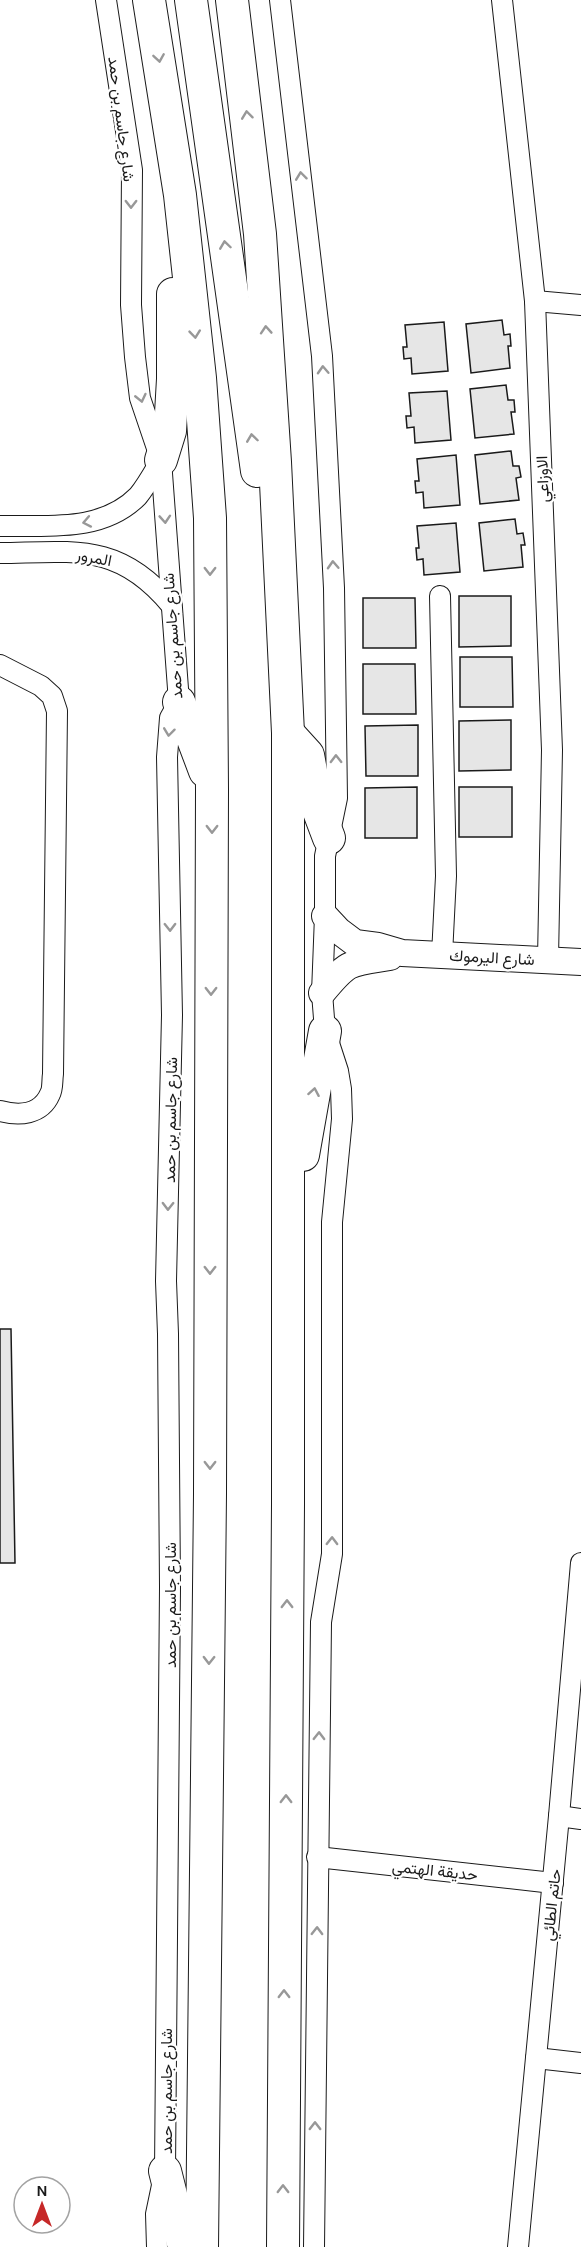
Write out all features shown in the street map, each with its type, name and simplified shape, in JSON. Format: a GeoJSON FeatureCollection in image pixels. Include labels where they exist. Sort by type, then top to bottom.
{"type":"FeatureCollection","features":[{"type":"Feature","properties":{"kind":"main road"},"geometry":{"type":"LineString","coordinates":[[149,0],[180,195],[200,378],[210,518],[212,790],[209,1625],[202,2247]]}},
{"type":"Feature","properties":{"kind":"main road"},"geometry":{"type":"LineString","coordinates":[[191,0],[258,480],[280,577]]}},
{"type":"Feature","properties":{"kind":"main road"},"geometry":{"type":"LineString","coordinates":[[232,0],[260,234],[288,733],[283,2247]]}},
{"type":"Feature","properties":{"kind":"main road"},"geometry":{"type":"LineString","coordinates":[[161,460],[170,431],[173,379],[172,232],[180,195]]}},
{"type":"Feature","properties":{"kind":"main road"},"geometry":{"type":"LineString","coordinates":[[179,702],[212,790]]}},
{"type":"Feature","properties":{"kind":"main road"},"geometry":{"type":"LineString","coordinates":[[288,733],[308,755],[318,809],[329,838]]}},
{"type":"Feature","properties":{"kind":"main road"},"geometry":{"type":"LineString","coordinates":[[288,1188],[297,1176],[301,1162],[325,1030]]}},
{"type":"Feature","properties":{"kind":"main road"},"geometry":{"type":"LineString","coordinates":[[165,2171],[184,2247]]}},
{"type":"Feature","properties":{"kind":"street","name":"شارع جاسم بن حمد"},"geometry":{"type":"LineString","coordinates":[[106,0],[132,170],[131,305],[135,357],[140,398],[161,460],[179,702],[170,718],[167,757],[172,1015],[166,1281],[170,1587],[165,2171],[156,2214],[157,2247]]}},
{"type":"Feature","properties":{"kind":"street"},"geometry":{"type":"LineString","coordinates":[[280,0],[322,356],[334,588],[337,798],[325,856],[322,993],[325,1030],[338,1071],[342,1119],[332,1222],[332,1554],[321,1622],[314,2247]]}},
{"type":"Feature","properties":{"kind":"street","name":"الاوزاعي"},"geometry":{"type":"LineString","coordinates":[[501,0],[535,301],[552,750],[548,959]]}},
{"type":"Feature","properties":{"kind":"street"},"geometry":{"type":"LineString","coordinates":[[535,301],[581,305]]}},
{"type":"Feature","properties":{"kind":"street","name":"المرور"},"geometry":{"type":"LineString","coordinates":[[0,526],[78,524],[110,515],[138,495],[161,460]]}},
{"type":"Feature","properties":{"kind":"street","name":"المرور"},"geometry":{"type":"LineString","coordinates":[[0,553],[67,552],[107,558],[129,567],[146,578],[171,605]]}},
{"type":"Feature","properties":{"kind":"street"},"geometry":{"type":"LineString","coordinates":[[440,596],[446,876],[442,955]]}},
{"type":"Feature","properties":{"kind":"street"},"geometry":{"type":"LineString","coordinates":[[0,665],[41,686],[52,696],[57,711],[51,1093],[39,1108],[21,1115],[0,1111]]}},
{"type":"Feature","properties":{"kind":"street"},"geometry":{"type":"LineString","coordinates":[[325,916],[355,943],[378,946],[402,953]]}},
{"type":"Feature","properties":{"kind":"street"},"geometry":{"type":"LineString","coordinates":[[322,993],[350,964],[364,959],[402,953]]}},
{"type":"Feature","properties":{"kind":"street","name":"شارع اليرموك"},"geometry":{"type":"LineString","coordinates":[[402,953],[581,962]]}},
{"type":"Feature","properties":{"kind":"street","name":"حاتم الطائي"},"geometry":{"type":"LineString","coordinates":[[518,2247],[581,1563]]}},
{"type":"Feature","properties":{"kind":"street"},"geometry":{"type":"LineString","coordinates":[[559,1816],[581,1818]]}},
{"type":"Feature","properties":{"kind":"street","name":"حديقة الهتمي"},"geometry":{"type":"LineString","coordinates":[[317,1857],[553,1883]]}},
{"type":"Feature","properties":{"kind":"street"},"geometry":{"type":"LineString","coordinates":[[536,2058],[581,2063]]}},
{"type":"Feature","properties":{"kind":"building"},"geometry":{"type":"Polygon","coordinates":[[[502,320],[504,335],[510,334],[511,346],[508,346],[510,368],[471,373],[466,324],[502,320]]]}},
{"type":"Feature","properties":{"kind":"building"},"geometry":{"type":"Polygon","coordinates":[[[444,322],[448,371],[412,374],[411,358],[404,359],[403,347],[407,347],[405,325],[444,322]]]}},
{"type":"Feature","properties":{"kind":"building"},"geometry":{"type":"Polygon","coordinates":[[[506,385],[508,400],[514,400],[515,412],[511,412],[514,434],[475,438],[470,389],[506,385]]]}},
{"type":"Feature","properties":{"kind":"building"},"geometry":{"type":"Polygon","coordinates":[[[447,391],[451,440],[415,443],[414,427],[407,428],[406,416],[411,416],[409,393],[447,391]]]}},
{"type":"Feature","properties":{"kind":"building"},"geometry":{"type":"Polygon","coordinates":[[[511,451],[513,466],[519,466],[521,477],[516,478],[519,500],[480,504],[475,455],[511,451]]]}},
{"type":"Feature","properties":{"kind":"building"},"geometry":{"type":"Polygon","coordinates":[[[456,455],[460,505],[424,508],[423,492],[416,493],[415,481],[419,481],[417,459],[456,455]]]}},
{"type":"Feature","properties":{"kind":"building"},"geometry":{"type":"Polygon","coordinates":[[[515,519],[517,534],[523,533],[525,545],[521,545],[523,567],[484,571],[479,523],[515,519]]]}},
{"type":"Feature","properties":{"kind":"building"},"geometry":{"type":"Polygon","coordinates":[[[456,523],[460,572],[424,575],[423,559],[417,560],[416,548],[419,548],[417,526],[456,523]]]}},
{"type":"Feature","properties":{"kind":"building"},"geometry":{"type":"Polygon","coordinates":[[[459,596],[511,596],[511,646],[459,647],[459,596]]]}},
{"type":"Feature","properties":{"kind":"building"},"geometry":{"type":"Polygon","coordinates":[[[363,598],[415,598],[416,648],[363,648],[363,598]]]}},
{"type":"Feature","properties":{"kind":"building"},"geometry":{"type":"Polygon","coordinates":[[[460,657],[512,657],[513,707],[460,707],[460,657]]]}},
{"type":"Feature","properties":{"kind":"building"},"geometry":{"type":"Polygon","coordinates":[[[363,664],[415,664],[416,714],[363,714],[363,664]]]}},
{"type":"Feature","properties":{"kind":"building"},"geometry":{"type":"Polygon","coordinates":[[[511,720],[511,770],[459,771],[459,721],[511,720]]]}},
{"type":"Feature","properties":{"kind":"building"},"geometry":{"type":"Polygon","coordinates":[[[418,725],[418,776],[366,776],[365,726],[418,725]]]}},
{"type":"Feature","properties":{"kind":"building"},"geometry":{"type":"Polygon","coordinates":[[[417,787],[417,838],[365,838],[365,788],[417,787]]]}},
{"type":"Feature","properties":{"kind":"building"},"geometry":{"type":"Polygon","coordinates":[[[459,787],[512,787],[512,837],[459,837],[459,787]]]}},
{"type":"Feature","properties":{"kind":"building"},"geometry":{"type":"Polygon","coordinates":[[[0,1329],[11,1329],[15,1563],[0,1563],[0,1329]]]}}]}
